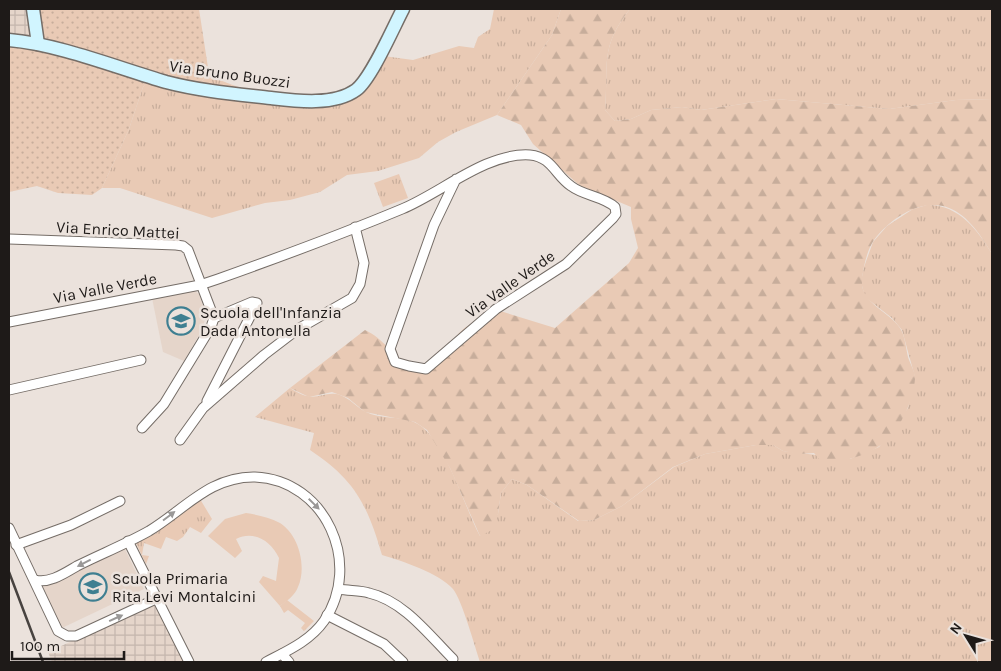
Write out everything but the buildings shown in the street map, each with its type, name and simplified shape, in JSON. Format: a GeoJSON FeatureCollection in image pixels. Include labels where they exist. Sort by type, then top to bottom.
{"type":"FeatureCollection","features":[{"type":"Feature","properties":{"kind":"street"},"geometry":{"type":"LineString","coordinates":[[33,9],[38,44]]}},
{"type":"Feature","properties":{"kind":"street","name":"Via Bruno Buozzi"},"geometry":{"type":"LineString","coordinates":[[9,40],[38,44],[169,82],[206,90],[287,100],[316,101],[343,96],[361,87],[403,9]]}},
{"type":"Feature","properties":{"kind":"street","name":"Via Valle Verde"},"geometry":{"type":"LineString","coordinates":[[9,322],[200,285],[404,208],[456,179],[483,166],[507,158],[523,155],[540,157],[552,164],[562,178],[572,187],[612,205],[616,210],[616,214],[581,252],[496,310],[426,368],[400,364],[392,358],[390,349],[426,248],[456,179]]}},
{"type":"Feature","properties":{"kind":"street"},"geometry":{"type":"LineString","coordinates":[[203,408],[264,355],[298,330],[352,298],[360,284],[364,263],[355,227]]}},
{"type":"Feature","properties":{"kind":"street","name":"Via Enrico Mattei"},"geometry":{"type":"LineString","coordinates":[[9,239],[183,246],[188,250],[200,285]]}},
{"type":"Feature","properties":{"kind":"street"},"geometry":{"type":"LineString","coordinates":[[142,428],[164,404],[211,327],[214,318],[200,285]]}},
{"type":"Feature","properties":{"kind":"street"},"geometry":{"type":"LineString","coordinates":[[180,440],[203,408],[257,303],[252,302],[214,318]]}},
{"type":"Feature","properties":{"kind":"street"},"geometry":{"type":"LineString","coordinates":[[9,390],[141,360]]}},
{"type":"Feature","properties":{"kind":"street"},"geometry":{"type":"LineString","coordinates":[[35,580],[41,582],[62,574],[128,541],[159,524],[213,485],[246,478],[267,479],[300,492],[327,519],[335,534],[340,556],[338,589],[327,615],[309,638],[266,662]]}},
{"type":"Feature","properties":{"kind":"street"},"geometry":{"type":"LineString","coordinates":[[16,545],[71,525],[120,501]]}},
{"type":"Feature","properties":{"kind":"street"},"geometry":{"type":"LineString","coordinates":[[9,528],[58,631],[67,636],[76,636],[156,599]]}},
{"type":"Feature","properties":{"kind":"street"},"geometry":{"type":"LineString","coordinates":[[128,541],[189,662]]}},
{"type":"Feature","properties":{"kind":"street"},"geometry":{"type":"LineString","coordinates":[[338,589],[367,592],[390,601],[414,619],[453,659]]}},
{"type":"Feature","properties":{"kind":"street"},"geometry":{"type":"LineString","coordinates":[[327,615],[384,644],[403,662]]}},
{"type":"Feature","properties":{"kind":"street"},"geometry":{"type":"LineString","coordinates":[[282,654],[289,662]]}},
{"type":"Feature","properties":{"kind":"shaded area"},"geometry":{"type":"Polygon","coordinates":[[[9,9],[35,9],[33,43],[9,42],[9,9]]]}},
{"type":"Feature","properties":{"kind":"shaded area","name":"Scuola dell'Infanzia Dada Antonella"},"geometry":{"type":"Polygon","coordinates":[[[192,289],[199,294],[206,315],[203,328],[184,361],[163,352],[152,298],[192,289]]]}},
{"type":"Feature","properties":{"kind":"shaded area","name":"Scuola Primaria Rita Levi Montalcini"},"geometry":{"type":"Polygon","coordinates":[[[124,547],[144,589],[62,628],[42,586],[124,547]]]}},
{"type":"Feature","properties":{"kind":"shaded area"},"geometry":{"type":"Polygon","coordinates":[[[155,603],[187,662],[52,662],[48,652],[155,603]]]}},
{"type":"Feature","properties":{"kind":"green space"},"geometry":{"type":"Polygon","coordinates":[[[35,9],[199,9],[209,74],[200,83],[166,75],[151,77],[143,87],[129,129],[102,188],[92,195],[58,193],[37,186],[9,192],[9,42],[33,42],[35,9]]]}},
{"type":"Feature","properties":{"kind":"green space"},"geometry":{"type":"Polygon","coordinates":[[[494,9],[561,9],[552,35],[497,115],[456,132],[438,142],[419,158],[378,171],[347,175],[320,192],[290,200],[265,203],[212,218],[120,188],[102,188],[129,129],[143,87],[151,77],[166,75],[200,83],[209,74],[242,88],[278,94],[314,95],[350,91],[376,55],[413,60],[459,46],[474,48],[478,37],[490,29],[494,9]]]}},
{"type":"Feature","properties":{"kind":"green space"},"geometry":{"type":"Polygon","coordinates":[[[561,9],[630,9],[614,35],[607,57],[605,110],[615,121],[631,119],[651,110],[682,107],[701,110],[776,99],[889,109],[956,100],[992,99],[992,254],[979,234],[956,211],[938,205],[928,205],[907,212],[897,218],[874,240],[867,254],[862,280],[863,288],[870,301],[900,328],[915,377],[914,388],[904,417],[886,441],[878,447],[859,456],[824,465],[814,453],[799,454],[783,451],[773,445],[756,445],[705,454],[673,467],[622,506],[594,520],[579,521],[527,485],[512,479],[501,493],[498,514],[492,530],[480,536],[450,468],[427,430],[415,422],[365,412],[348,398],[332,392],[309,397],[290,388],[365,330],[398,357],[408,363],[418,365],[434,360],[466,327],[497,310],[555,328],[629,263],[638,248],[631,219],[631,207],[579,185],[533,144],[521,125],[497,115],[552,35],[561,9]]]}},
{"type":"Feature","properties":{"kind":"green space"},"geometry":{"type":"Polygon","coordinates":[[[630,9],[992,9],[992,99],[956,100],[889,109],[776,99],[701,110],[682,107],[651,110],[631,119],[615,121],[605,110],[607,57],[614,35],[630,9]]]}},
{"type":"Feature","properties":{"kind":"green space"},"geometry":{"type":"Polygon","coordinates":[[[399,174],[408,198],[383,207],[374,183],[399,174]]]}},
{"type":"Feature","properties":{"kind":"green space"},"geometry":{"type":"Polygon","coordinates":[[[927,205],[948,209],[966,220],[992,254],[992,662],[480,662],[464,613],[453,589],[430,573],[382,555],[371,521],[349,483],[310,450],[314,433],[255,417],[290,388],[311,397],[331,394],[340,395],[371,414],[414,422],[425,429],[444,456],[480,536],[498,514],[501,493],[512,479],[527,485],[578,521],[594,520],[622,506],[674,467],[705,454],[756,445],[773,445],[783,451],[850,459],[879,447],[908,408],[915,377],[902,330],[892,318],[865,297],[861,282],[864,267],[873,242],[887,226],[913,209],[927,205]]]}},
{"type":"Feature","properties":{"kind":"green space"},"geometry":{"type":"Polygon","coordinates":[[[200,499],[212,519],[201,533],[190,527],[183,537],[177,541],[166,537],[161,549],[144,543],[142,555],[149,556],[146,564],[135,541],[157,533],[156,530],[200,499]]]}},
{"type":"Feature","properties":{"kind":"green space"},"geometry":{"type":"Polygon","coordinates":[[[246,513],[268,518],[287,528],[300,552],[301,579],[295,593],[280,606],[259,582],[263,576],[276,581],[279,558],[267,542],[249,536],[236,539],[242,551],[235,558],[208,536],[225,519],[246,513]]]}},
{"type":"Feature","properties":{"kind":"green space"},"geometry":{"type":"Polygon","coordinates":[[[287,600],[314,621],[304,631],[301,628],[305,623],[288,610],[284,613],[280,606],[287,600]]]}},
{"type":"Feature","properties":{"kind":"railway"},"geometry":{"type":"LineString","coordinates":[[9,572],[43,662]]}},
{"type":"Feature","properties":{"kind":"place","name":"Scuola dell'Infanzia Dada Antonella"},"geometry":{"type":"Point","coordinates":[181,321]}},
{"type":"Feature","properties":{"kind":"place","name":"Scuola Primaria Rita Levi Montalcini"},"geometry":{"type":"Point","coordinates":[93,587]}}]}
